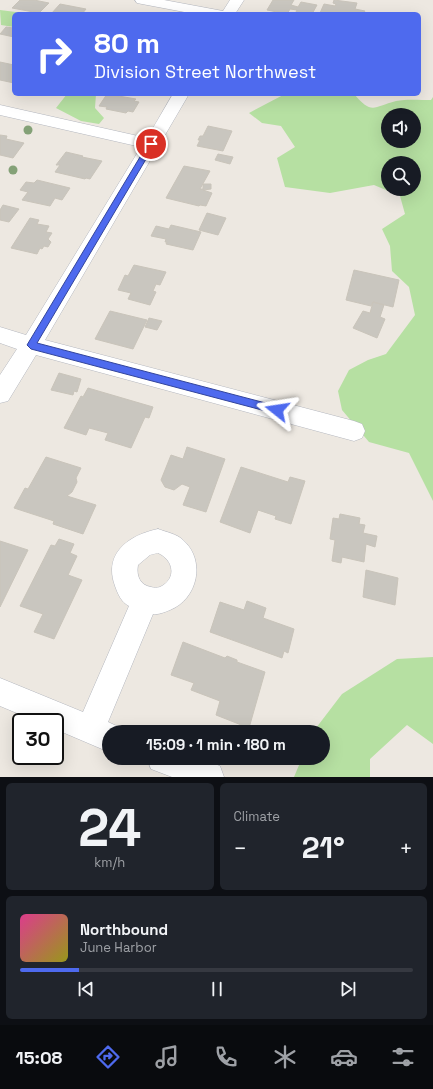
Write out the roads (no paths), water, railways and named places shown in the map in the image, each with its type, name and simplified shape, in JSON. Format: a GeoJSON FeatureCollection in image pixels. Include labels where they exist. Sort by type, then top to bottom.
{"type":"FeatureCollection","features":[{"type":"Feature","properties":{"kind":"street"},"geometry":{"type":"LineString","coordinates":[[142,0],[207,12]]}},
{"type":"Feature","properties":{"kind":"street"},"geometry":{"type":"LineString","coordinates":[[229,12],[237,0]]}},
{"type":"Feature","properties":{"kind":"street"},"geometry":{"type":"LineString","coordinates":[[0,394],[31,345],[180,96]]}},
{"type":"Feature","properties":{"kind":"street"},"geometry":{"type":"LineString","coordinates":[[0,110],[151,144]]}},
{"type":"Feature","properties":{"kind":"street"},"geometry":{"type":"LineString","coordinates":[[0,335],[31,345],[354,431]]}},
{"type":"Feature","properties":{"kind":"street"},"geometry":{"type":"LineString","coordinates":[[0,692],[99,733],[144,600]]}},
{"type":"Feature","properties":{"kind":"street"},"geometry":{"type":"LineString","coordinates":[[179,765],[209,777]]}}]}
